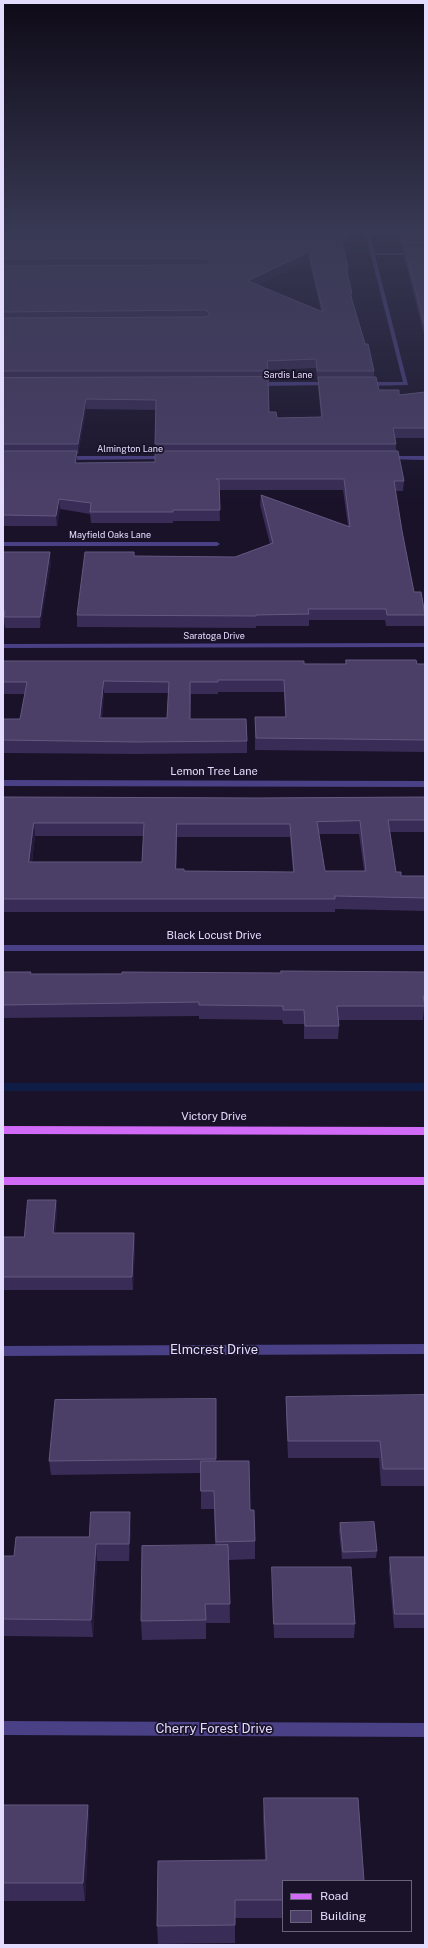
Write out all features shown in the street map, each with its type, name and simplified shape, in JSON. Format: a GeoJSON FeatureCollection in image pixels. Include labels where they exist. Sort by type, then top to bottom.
{"type":"FeatureCollection","features":[{"type":"Feature","properties":{"kind":"main road","name":"Victory Drive"},"geometry":{"type":"LineString","coordinates":[[3,1130],[425,1131]]}},
{"type":"Feature","properties":{"kind":"main road"},"geometry":{"type":"LineString","coordinates":[[3,1181],[425,1181]]}},
{"type":"Feature","properties":{"kind":"street"},"geometry":{"type":"LineString","coordinates":[[359,384],[406,384],[390,323]]}},
{"type":"Feature","properties":{"kind":"street","name":"Sardis Lane"},"geometry":{"type":"LineString","coordinates":[[248,384],[335,384]]}},
{"type":"Feature","properties":{"kind":"street","name":"Almington Lane"},"geometry":{"type":"LineString","coordinates":[[59,458],[178,458]]}},
{"type":"Feature","properties":{"kind":"street"},"geometry":{"type":"LineString","coordinates":[[377,458],[425,458]]}},
{"type":"Feature","properties":{"kind":"street","name":"Mayfield Oaks Lane"},"geometry":{"type":"LineString","coordinates":[[3,544],[217,544]]}},
{"type":"Feature","properties":{"kind":"street","name":"Saratoga Drive"},"geometry":{"type":"LineString","coordinates":[[3,646],[425,645]]}},
{"type":"Feature","properties":{"kind":"street","name":"Lemon Tree Lane"},"geometry":{"type":"LineString","coordinates":[[3,783],[425,784]]}},
{"type":"Feature","properties":{"kind":"street","name":"Black Locust Drive"},"geometry":{"type":"LineString","coordinates":[[3,948],[425,948]]}},
{"type":"Feature","properties":{"kind":"street","name":"Elmcrest Drive"},"geometry":{"type":"LineString","coordinates":[[3,1351],[425,1349]]}},
{"type":"Feature","properties":{"kind":"street","name":"Cherry Forest Drive"},"geometry":{"type":"LineString","coordinates":[[3,1728],[425,1730]]}},
{"type":"Feature","properties":{"kind":"building"},"geometry":{"type":"Polygon","coordinates":[[[3,323],[359,323],[365,344],[368,344],[374,371],[317,371],[316,359],[267,361],[268,371],[3,371],[3,323]]]}},
{"type":"Feature","properties":{"kind":"building"},"geometry":{"type":"Polygon","coordinates":[[[268,377],[269,412],[276,412],[277,418],[322,417],[318,377],[376,377],[379,390],[399,390],[399,395],[425,392],[425,428],[393,428],[396,444],[155,444],[156,400],[86,399],[78,444],[3,444],[3,378],[268,377]]]}},
{"type":"Feature","properties":{"kind":"building"},"geometry":{"type":"Polygon","coordinates":[[[3,451],[77,451],[75,463],[155,462],[155,451],[398,451],[404,481],[394,481],[402,531],[414,592],[421,592],[425,615],[387,615],[386,609],[308,609],[309,614],[256,616],[77,615],[85,552],[134,552],[134,556],[235,557],[273,543],[261,495],[350,527],[344,479],[216,479],[219,480],[220,510],[173,510],[173,512],[90,512],[91,503],[59,499],[56,516],[3,515],[3,451]]]}},
{"type":"Feature","properties":{"kind":"building"},"geometry":{"type":"Polygon","coordinates":[[[3,552],[50,552],[40,617],[4,617],[3,552]]]}},
{"type":"Feature","properties":{"kind":"building"},"geometry":{"type":"Polygon","coordinates":[[[346,660],[416,660],[417,664],[425,664],[425,740],[256,738],[255,717],[286,717],[284,680],[218,680],[218,682],[190,682],[190,719],[246,719],[247,741],[136,742],[3,740],[3,719],[20,719],[27,682],[3,682],[3,661],[304,661],[304,664],[346,664],[346,660]],[[104,681],[100,718],[167,718],[169,682],[104,681]]]}},
{"type":"Feature","properties":{"kind":"building"},"geometry":{"type":"Polygon","coordinates":[[[3,797],[425,797],[425,820],[388,820],[396,872],[401,872],[401,876],[425,876],[425,898],[335,896],[335,899],[3,899],[3,797]],[[360,821],[317,822],[325,871],[366,871],[360,821]],[[34,823],[29,862],[142,862],[144,823],[34,823]],[[177,824],[176,869],[184,869],[184,871],[294,872],[290,824],[177,824]]]}},
{"type":"Feature","properties":{"kind":"building"},"geometry":{"type":"Polygon","coordinates":[[[281,971],[425,972],[425,996],[423,996],[425,1006],[337,1006],[339,1026],[305,1026],[304,1010],[283,1010],[283,1006],[199,1005],[199,1002],[3,1005],[3,972],[31,972],[30,974],[122,974],[122,972],[281,973],[281,971]]]}},
{"type":"Feature","properties":{"kind":"building"},"geometry":{"type":"Polygon","coordinates":[[[28,1200],[56,1200],[53,1233],[134,1233],[132,1277],[3,1277],[3,1237],[24,1237],[28,1200]]]}},
{"type":"Feature","properties":{"kind":"building"},"geometry":{"type":"Polygon","coordinates":[[[425,1395],[425,1469],[383,1469],[380,1441],[288,1441],[286,1397],[425,1395]]]}},
{"type":"Feature","properties":{"kind":"building"},"geometry":{"type":"Polygon","coordinates":[[[216,1399],[216,1459],[49,1461],[55,1400],[216,1399]]]}},
{"type":"Feature","properties":{"kind":"building"},"geometry":{"type":"Polygon","coordinates":[[[201,1461],[249,1461],[250,1510],[254,1510],[255,1541],[216,1542],[214,1491],[201,1491],[201,1461]]]}},
{"type":"Feature","properties":{"kind":"building"},"geometry":{"type":"Polygon","coordinates":[[[91,1512],[130,1512],[129,1544],[96,1544],[91,1620],[3,1619],[3,1556],[14,1556],[16,1537],[89,1537],[91,1512]]]}},
{"type":"Feature","properties":{"kind":"building"},"geometry":{"type":"Polygon","coordinates":[[[374,1522],[377,1551],[343,1552],[340,1523],[374,1522]]]}},
{"type":"Feature","properties":{"kind":"building"},"geometry":{"type":"Polygon","coordinates":[[[228,1545],[230,1604],[205,1604],[206,1620],[141,1621],[142,1546],[228,1545]]]}},
{"type":"Feature","properties":{"kind":"building"},"geometry":{"type":"Polygon","coordinates":[[[390,1557],[425,1557],[425,1614],[395,1614],[390,1557]]]}},
{"type":"Feature","properties":{"kind":"building"},"geometry":{"type":"Polygon","coordinates":[[[272,1567],[351,1567],[355,1624],[274,1624],[272,1567]]]}},
{"type":"Feature","properties":{"kind":"building"},"geometry":{"type":"Polygon","coordinates":[[[264,1798],[358,1798],[364,1880],[282,1880],[282,1900],[235,1900],[235,1925],[157,1926],[158,1861],[266,1860],[264,1798]]]}},
{"type":"Feature","properties":{"kind":"building"},"geometry":{"type":"Polygon","coordinates":[[[3,1805],[88,1805],[83,1883],[3,1883],[3,1805]]]}},
{"type":"Feature","properties":{"kind":"waterway"},"geometry":{"type":"LineString","coordinates":[[3,1087],[425,1087]]}}]}
